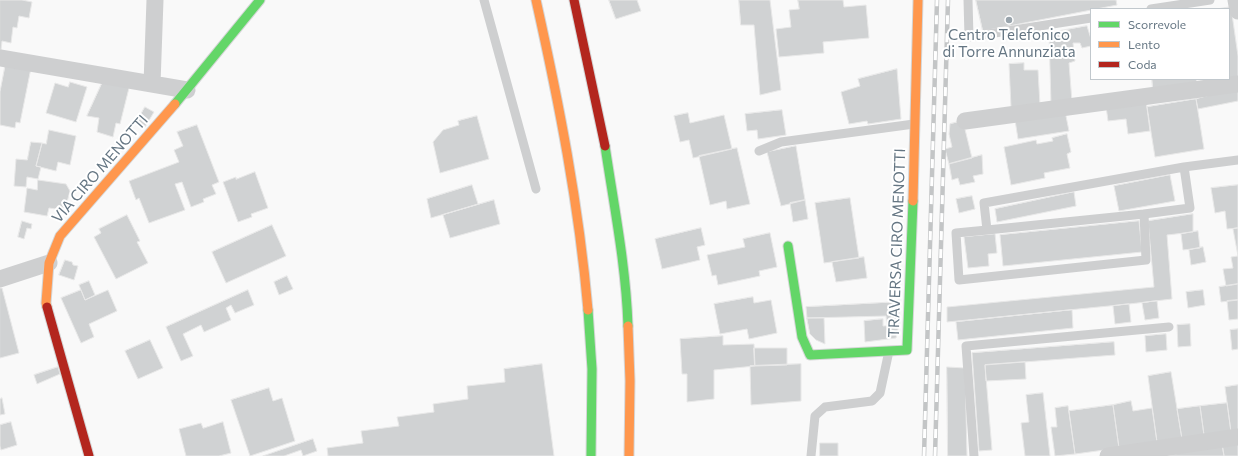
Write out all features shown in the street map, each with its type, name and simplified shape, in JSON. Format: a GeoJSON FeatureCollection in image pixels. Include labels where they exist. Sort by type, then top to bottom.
{"type":"FeatureCollection","features":[{"type":"Feature","properties":{"kind":"main road","name":"VIA CIRO MENOTTI"},"geometry":{"type":"LineString","coordinates":[[89,456],[46,303],[49,263],[60,236],[187,90],[260,0]]}},
{"type":"Feature","properties":{"kind":"main road"},"geometry":{"type":"LineString","coordinates":[[536,0],[568,155],[581,240],[589,317],[592,392],[592,456]]}},
{"type":"Feature","properties":{"kind":"main road"},"geometry":{"type":"LineString","coordinates":[[574,0],[604,146],[618,230],[626,292],[630,381],[629,456]]}},
{"type":"Feature","properties":{"kind":"main road","name":"TRAVERSA CIRO MENOTTI"},"geometry":{"type":"LineString","coordinates":[[788,246],[802,337],[810,356],[907,350],[918,0]]}},
{"type":"Feature","properties":{"kind":"street"},"geometry":{"type":"LineString","coordinates":[[152,84],[155,0]]}},
{"type":"Feature","properties":{"kind":"street"},"geometry":{"type":"LineString","coordinates":[[1236,0],[1238,11]]}},
{"type":"Feature","properties":{"kind":"street"},"geometry":{"type":"LineString","coordinates":[[0,58],[187,90]]}},
{"type":"Feature","properties":{"kind":"street"},"geometry":{"type":"LineString","coordinates":[[965,121],[1238,84]]}},
{"type":"Feature","properties":{"kind":"street"},"geometry":{"type":"LineString","coordinates":[[0,278],[49,263]]}},
{"type":"Feature","properties":{"kind":"street"},"geometry":{"type":"LineString","coordinates":[[1108,456],[1238,437]]}},
{"type":"Feature","properties":{"kind":"lane"},"geometry":{"type":"LineString","coordinates":[[484,0],[536,189]]}},
{"type":"Feature","properties":{"kind":"lane"},"geometry":{"type":"LineString","coordinates":[[968,0],[969,37],[1090,18]]}},
{"type":"Feature","properties":{"kind":"lane"},"geometry":{"type":"LineString","coordinates":[[1155,8],[1174,3],[1210,0]]}},
{"type":"Feature","properties":{"kind":"lane"},"geometry":{"type":"LineString","coordinates":[[759,151],[781,142],[914,124]]}},
{"type":"Feature","properties":{"kind":"lane"},"geometry":{"type":"LineString","coordinates":[[987,230],[984,204],[1184,167],[1238,160]]}},
{"type":"Feature","properties":{"kind":"lane"},"geometry":{"type":"LineString","coordinates":[[1144,214],[1146,260],[959,280],[956,233],[1190,208],[1184,167]]}},
{"type":"Feature","properties":{"kind":"lane"},"geometry":{"type":"LineString","coordinates":[[974,456],[966,346],[1169,327]]}},
{"type":"Feature","properties":{"kind":"lane"},"geometry":{"type":"LineString","coordinates":[[811,456],[815,416],[825,407],[872,401],[880,393],[889,351]]}},
{"type":"Feature","properties":{"kind":"building"},"geometry":{"type":"Polygon","coordinates":[[[0,0],[22,0],[32,2],[29,18],[19,16],[17,28],[13,27],[11,43],[2,41],[1,50],[0,50],[0,0]]]}},
{"type":"Feature","properties":{"kind":"building"},"geometry":{"type":"Polygon","coordinates":[[[609,0],[637,0],[641,11],[616,19],[609,0]]]}},
{"type":"Feature","properties":{"kind":"building"},"geometry":{"type":"Polygon","coordinates":[[[739,0],[770,0],[781,90],[760,95],[754,25],[741,25],[739,0]]]}},
{"type":"Feature","properties":{"kind":"building"},"geometry":{"type":"Polygon","coordinates":[[[798,0],[843,0],[844,7],[866,5],[869,38],[823,42],[824,53],[779,57],[776,29],[791,27],[789,10],[799,9],[798,0]]]}},
{"type":"Feature","properties":{"kind":"building","name":"Centro Telefonico di Torre Annunziata"},"geometry":{"type":"Polygon","coordinates":[[[976,0],[1116,0],[1117,5],[1102,8],[1090,8],[1090,10],[983,31],[976,0]]]}},
{"type":"Feature","properties":{"kind":"building"},"geometry":{"type":"Polygon","coordinates":[[[1231,7],[1238,56],[1238,78],[1230,79],[1230,8],[1224,8],[1231,7]]]}},
{"type":"Feature","properties":{"kind":"building"},"geometry":{"type":"Polygon","coordinates":[[[1087,26],[1090,36],[1090,46],[1082,48],[1080,43],[1073,43],[1075,61],[1069,63],[1072,102],[1051,104],[1049,33],[1087,26]]]}},
{"type":"Feature","properties":{"kind":"building"},"geometry":{"type":"Polygon","coordinates":[[[6,62],[31,68],[20,123],[16,122],[15,128],[0,125],[0,92],[6,62]]]}},
{"type":"Feature","properties":{"kind":"building"},"geometry":{"type":"Polygon","coordinates":[[[1024,63],[1024,70],[1038,70],[1040,105],[1011,107],[1009,64],[1024,63]]]}},
{"type":"Feature","properties":{"kind":"building"},"geometry":{"type":"Polygon","coordinates":[[[897,69],[901,119],[868,124],[867,121],[849,124],[841,92],[860,86],[858,79],[897,69]]]}},
{"type":"Feature","properties":{"kind":"building"},"geometry":{"type":"Polygon","coordinates":[[[104,79],[130,84],[120,124],[116,123],[113,137],[97,132],[99,118],[87,116],[104,79]]]}},
{"type":"Feature","properties":{"kind":"building"},"geometry":{"type":"Polygon","coordinates":[[[1152,80],[1196,80],[1197,83],[1153,89],[1152,80]]]}},
{"type":"Feature","properties":{"kind":"building"},"geometry":{"type":"Polygon","coordinates":[[[70,82],[87,87],[76,122],[46,113],[55,83],[68,87],[70,82]]]}},
{"type":"Feature","properties":{"kind":"building"},"geometry":{"type":"Polygon","coordinates":[[[1238,88],[1238,101],[1198,109],[1196,99],[1238,88]]]}},
{"type":"Feature","properties":{"kind":"building"},"geometry":{"type":"Polygon","coordinates":[[[1196,99],[1204,149],[1155,157],[1147,107],[1196,99]]]}},
{"type":"Feature","properties":{"kind":"building"},"geometry":{"type":"Polygon","coordinates":[[[1146,100],[1150,131],[1128,134],[1126,119],[1108,121],[1106,106],[1146,100]]]}},
{"type":"Feature","properties":{"kind":"building"},"geometry":{"type":"Polygon","coordinates":[[[145,107],[154,112],[145,127],[136,123],[145,107]]]}},
{"type":"Feature","properties":{"kind":"building"},"geometry":{"type":"Polygon","coordinates":[[[782,110],[786,135],[758,139],[757,130],[747,131],[745,114],[782,110]]]}},
{"type":"Feature","properties":{"kind":"building"},"geometry":{"type":"Polygon","coordinates":[[[1065,111],[1069,131],[1018,139],[1015,120],[1065,111]]]}},
{"type":"Feature","properties":{"kind":"building"},"geometry":{"type":"Polygon","coordinates":[[[688,113],[690,123],[724,115],[732,149],[693,158],[689,140],[680,142],[674,116],[688,113]]]}},
{"type":"Feature","properties":{"kind":"building"},"geometry":{"type":"Polygon","coordinates":[[[477,116],[489,159],[440,173],[433,142],[443,130],[459,125],[458,121],[477,116]]]}},
{"type":"Feature","properties":{"kind":"building"},"geometry":{"type":"Polygon","coordinates":[[[963,121],[972,158],[949,164],[945,149],[952,147],[949,134],[950,124],[963,121]]]}},
{"type":"Feature","properties":{"kind":"building"},"geometry":{"type":"Polygon","coordinates":[[[197,125],[219,182],[212,185],[216,194],[203,199],[204,202],[191,207],[182,182],[175,184],[185,210],[149,223],[139,198],[136,200],[129,181],[179,162],[174,150],[183,146],[177,132],[197,125]]]}},
{"type":"Feature","properties":{"kind":"building"},"geometry":{"type":"Polygon","coordinates":[[[49,130],[76,136],[70,165],[58,162],[56,171],[36,166],[42,143],[46,144],[49,130]]]}},
{"type":"Feature","properties":{"kind":"building"},"geometry":{"type":"Polygon","coordinates":[[[1067,134],[1071,152],[1067,154],[1070,168],[1044,173],[1045,178],[1011,185],[1004,147],[1036,140],[1037,144],[1053,141],[1052,138],[1067,134]]]}},
{"type":"Feature","properties":{"kind":"building"},"geometry":{"type":"Polygon","coordinates":[[[31,142],[42,143],[36,166],[41,167],[38,179],[27,177],[26,187],[14,186],[16,159],[27,160],[31,142]]]}},
{"type":"Feature","properties":{"kind":"building"},"geometry":{"type":"Polygon","coordinates":[[[796,146],[805,200],[781,206],[767,152],[796,146]]]}},
{"type":"Feature","properties":{"kind":"building"},"geometry":{"type":"Polygon","coordinates":[[[737,148],[750,204],[727,209],[726,201],[710,205],[699,156],[737,148]]]}},
{"type":"Feature","properties":{"kind":"building"},"geometry":{"type":"Polygon","coordinates":[[[982,155],[983,174],[973,176],[975,182],[960,185],[958,178],[952,180],[949,164],[982,155]]]}},
{"type":"Feature","properties":{"kind":"building"},"geometry":{"type":"Polygon","coordinates":[[[255,172],[268,208],[251,214],[252,217],[238,222],[223,182],[255,172]]]}},
{"type":"Feature","properties":{"kind":"building"},"geometry":{"type":"Polygon","coordinates":[[[1170,175],[1175,201],[1119,211],[1114,186],[1170,175]]]}},
{"type":"Feature","properties":{"kind":"building"},"geometry":{"type":"Polygon","coordinates":[[[38,180],[66,184],[70,191],[66,206],[62,210],[49,208],[47,216],[24,212],[27,188],[37,190],[38,180]]]}},
{"type":"Feature","properties":{"kind":"building"},"geometry":{"type":"Polygon","coordinates":[[[472,185],[478,204],[431,218],[427,199],[472,185]]]}},
{"type":"Feature","properties":{"kind":"building"},"geometry":{"type":"Polygon","coordinates":[[[1238,185],[1238,228],[1227,229],[1225,211],[1215,213],[1211,188],[1238,185]]]}},
{"type":"Feature","properties":{"kind":"building"},"geometry":{"type":"Polygon","coordinates":[[[1074,192],[1076,206],[997,222],[995,209],[1074,192]]]}},
{"type":"Feature","properties":{"kind":"building"},"geometry":{"type":"Polygon","coordinates":[[[972,196],[975,209],[959,213],[956,199],[972,196]]]}},
{"type":"Feature","properties":{"kind":"building"},"geometry":{"type":"Polygon","coordinates":[[[850,198],[859,258],[824,263],[815,203],[850,198]]]}},
{"type":"Feature","properties":{"kind":"building"},"geometry":{"type":"Polygon","coordinates":[[[494,200],[500,224],[450,238],[443,215],[494,200]]]}},
{"type":"Feature","properties":{"kind":"building"},"geometry":{"type":"Polygon","coordinates":[[[805,200],[808,219],[793,222],[790,203],[805,200]]]}},
{"type":"Feature","properties":{"kind":"building"},"geometry":{"type":"Polygon","coordinates":[[[1193,214],[1193,232],[1167,235],[1172,299],[947,322],[947,307],[1154,287],[1148,221],[1193,214]]]}},
{"type":"Feature","properties":{"kind":"building"},"geometry":{"type":"Polygon","coordinates":[[[127,215],[140,241],[137,242],[148,263],[116,279],[94,237],[101,233],[99,229],[127,215]]]}},
{"type":"Feature","properties":{"kind":"building"},"geometry":{"type":"Polygon","coordinates":[[[22,221],[32,224],[31,229],[27,228],[24,239],[18,237],[22,221]]]}},
{"type":"Feature","properties":{"kind":"building"},"geometry":{"type":"Polygon","coordinates":[[[1139,221],[1142,252],[1003,266],[1000,235],[1139,221]]]}},
{"type":"Feature","properties":{"kind":"building"},"geometry":{"type":"Polygon","coordinates":[[[272,225],[286,256],[226,283],[212,252],[272,225]]]}},
{"type":"Feature","properties":{"kind":"building"},"geometry":{"type":"Polygon","coordinates":[[[701,228],[705,245],[697,247],[700,260],[662,269],[655,239],[701,228]]]}},
{"type":"Feature","properties":{"kind":"building"},"geometry":{"type":"Polygon","coordinates":[[[1238,228],[1238,256],[1233,229],[1238,228]]]}},
{"type":"Feature","properties":{"kind":"building"},"geometry":{"type":"Polygon","coordinates":[[[1198,231],[1200,248],[1183,250],[1181,234],[1198,231]]]}},
{"type":"Feature","properties":{"kind":"building"},"geometry":{"type":"Polygon","coordinates":[[[770,233],[777,267],[759,271],[760,276],[718,285],[716,275],[712,276],[707,255],[745,247],[743,239],[770,233]]]}},
{"type":"Feature","properties":{"kind":"building"},"geometry":{"type":"Polygon","coordinates":[[[995,234],[997,253],[988,254],[989,266],[968,268],[964,237],[995,234]]]}},
{"type":"Feature","properties":{"kind":"building"},"geometry":{"type":"Polygon","coordinates":[[[1203,247],[1206,262],[1191,265],[1189,250],[1203,247]]]}},
{"type":"Feature","properties":{"kind":"building"},"geometry":{"type":"Polygon","coordinates":[[[1238,256],[1238,284],[1226,286],[1223,269],[1233,268],[1231,257],[1238,256]]]}},
{"type":"Feature","properties":{"kind":"building"},"geometry":{"type":"Polygon","coordinates":[[[864,257],[867,278],[836,282],[832,262],[864,257]]]}},
{"type":"Feature","properties":{"kind":"building"},"geometry":{"type":"Polygon","coordinates":[[[65,260],[78,266],[74,280],[59,275],[65,260]]]}},
{"type":"Feature","properties":{"kind":"building"},"geometry":{"type":"Polygon","coordinates":[[[287,276],[293,289],[279,295],[274,282],[287,276]]]}},
{"type":"Feature","properties":{"kind":"building"},"geometry":{"type":"Polygon","coordinates":[[[89,281],[95,295],[85,300],[79,285],[89,281]]]}},
{"type":"Feature","properties":{"kind":"building"},"geometry":{"type":"Polygon","coordinates":[[[1238,284],[1238,300],[1221,302],[1219,287],[1238,284]]]}},
{"type":"Feature","properties":{"kind":"building"},"geometry":{"type":"Polygon","coordinates":[[[0,288],[2,288],[19,353],[0,358],[0,288]]]}},
{"type":"Feature","properties":{"kind":"building"},"geometry":{"type":"Polygon","coordinates":[[[81,290],[85,300],[108,290],[117,311],[89,324],[94,337],[81,343],[61,298],[81,290]]]}},
{"type":"Feature","properties":{"kind":"building"},"geometry":{"type":"Polygon","coordinates":[[[248,290],[254,305],[235,313],[231,305],[226,308],[231,320],[204,332],[201,325],[183,334],[193,356],[181,361],[166,327],[248,290]]]}},
{"type":"Feature","properties":{"kind":"building"},"geometry":{"type":"Polygon","coordinates":[[[1203,290],[1205,305],[1188,308],[1186,292],[1203,290]]]}},
{"type":"Feature","properties":{"kind":"building"},"geometry":{"type":"Polygon","coordinates":[[[753,297],[754,303],[771,300],[777,333],[749,339],[747,329],[720,334],[714,304],[753,297]]]}},
{"type":"Feature","properties":{"kind":"building"},"geometry":{"type":"Polygon","coordinates":[[[1238,300],[1238,319],[1229,320],[1227,301],[1238,300]]]}},
{"type":"Feature","properties":{"kind":"building"},"geometry":{"type":"Polygon","coordinates":[[[1157,301],[1159,318],[1145,320],[1142,303],[1157,301]]]}},
{"type":"Feature","properties":{"kind":"building"},"geometry":{"type":"Polygon","coordinates":[[[899,302],[899,325],[887,326],[886,316],[807,318],[806,307],[899,302]]]}},
{"type":"Feature","properties":{"kind":"building"},"geometry":{"type":"Polygon","coordinates":[[[1129,304],[1131,322],[1115,324],[1113,306],[1129,304]]]}},
{"type":"Feature","properties":{"kind":"building"},"geometry":{"type":"Polygon","coordinates":[[[1072,310],[1073,328],[958,340],[956,322],[1072,310]]]}},
{"type":"Feature","properties":{"kind":"building"},"geometry":{"type":"Polygon","coordinates":[[[807,318],[824,318],[825,344],[816,340],[810,334],[807,318]]]}},
{"type":"Feature","properties":{"kind":"building"},"geometry":{"type":"Polygon","coordinates":[[[883,319],[883,326],[899,325],[896,338],[865,342],[864,321],[883,319]]]}},
{"type":"Feature","properties":{"kind":"building"},"geometry":{"type":"Polygon","coordinates":[[[1190,324],[1191,346],[1178,347],[1177,325],[1190,324]]]}},
{"type":"Feature","properties":{"kind":"building"},"geometry":{"type":"Polygon","coordinates":[[[1238,329],[1238,349],[1232,350],[1230,330],[1238,329]]]}},
{"type":"Feature","properties":{"kind":"building"},"geometry":{"type":"Polygon","coordinates":[[[1166,334],[1167,350],[1146,352],[1145,336],[1166,334]]]}},
{"type":"Feature","properties":{"kind":"building"},"geometry":{"type":"Polygon","coordinates":[[[723,336],[723,345],[754,344],[755,366],[714,370],[714,399],[687,402],[687,374],[682,374],[680,339],[723,336]]]}},
{"type":"Feature","properties":{"kind":"building"},"geometry":{"type":"Polygon","coordinates":[[[150,340],[163,368],[138,379],[125,351],[150,340]]]}},
{"type":"Feature","properties":{"kind":"building"},"geometry":{"type":"Polygon","coordinates":[[[1114,342],[1115,355],[985,365],[992,450],[979,451],[972,353],[1114,342]]]}},
{"type":"Feature","properties":{"kind":"building"},"geometry":{"type":"Polygon","coordinates":[[[754,348],[787,348],[787,365],[755,366],[754,348]]]}},
{"type":"Feature","properties":{"kind":"building"},"geometry":{"type":"Polygon","coordinates":[[[1025,362],[1026,379],[986,381],[985,365],[1025,362]]]}},
{"type":"Feature","properties":{"kind":"building"},"geometry":{"type":"Polygon","coordinates":[[[542,364],[554,456],[328,456],[327,448],[363,443],[361,431],[399,426],[397,417],[434,412],[433,404],[468,399],[467,386],[505,382],[504,369],[542,364]]]}},
{"type":"Feature","properties":{"kind":"building"},"geometry":{"type":"Polygon","coordinates":[[[801,364],[801,401],[751,405],[750,366],[801,364]]]}},
{"type":"Feature","properties":{"kind":"building"},"geometry":{"type":"Polygon","coordinates":[[[58,367],[60,374],[37,384],[34,375],[58,367]]]}},
{"type":"Feature","properties":{"kind":"building"},"geometry":{"type":"Polygon","coordinates":[[[947,367],[965,368],[967,456],[948,456],[947,367]]]}},
{"type":"Feature","properties":{"kind":"building"},"geometry":{"type":"Polygon","coordinates":[[[1171,372],[1182,439],[1157,442],[1148,376],[1171,372]]]}},
{"type":"Feature","properties":{"kind":"building"},"geometry":{"type":"Polygon","coordinates":[[[1238,385],[1238,431],[1231,432],[1225,387],[1238,385]]]}},
{"type":"Feature","properties":{"kind":"building"},"geometry":{"type":"Polygon","coordinates":[[[269,388],[273,401],[282,398],[295,441],[250,456],[231,400],[269,388]]]}},
{"type":"Feature","properties":{"kind":"building"},"geometry":{"type":"Polygon","coordinates":[[[1043,393],[1050,456],[1025,456],[1021,423],[1029,422],[1026,395],[1043,393]]]}},
{"type":"Feature","properties":{"kind":"building"},"geometry":{"type":"Polygon","coordinates":[[[2,398],[5,414],[0,415],[0,399],[2,398]]]}},
{"type":"Feature","properties":{"kind":"building"},"geometry":{"type":"Polygon","coordinates":[[[1131,401],[1133,411],[1152,408],[1157,442],[1119,448],[1113,405],[1131,401]]]}},
{"type":"Feature","properties":{"kind":"building"},"geometry":{"type":"Polygon","coordinates":[[[1227,403],[1231,432],[1204,435],[1200,406],[1227,403]]]}},
{"type":"Feature","properties":{"kind":"building"},"geometry":{"type":"Polygon","coordinates":[[[1113,405],[1119,448],[1075,454],[1069,411],[1113,405]]]}},
{"type":"Feature","properties":{"kind":"building"},"geometry":{"type":"Polygon","coordinates":[[[1068,406],[1075,454],[1055,456],[1051,427],[1057,427],[1055,408],[1068,406]]]}},
{"type":"Feature","properties":{"kind":"building"},"geometry":{"type":"Polygon","coordinates":[[[1200,406],[1204,435],[1182,439],[1177,409],[1200,406]]]}},
{"type":"Feature","properties":{"kind":"building"},"geometry":{"type":"Polygon","coordinates":[[[11,422],[17,445],[1,450],[0,425],[11,422]]]}},
{"type":"Feature","properties":{"kind":"building"},"geometry":{"type":"Polygon","coordinates":[[[223,422],[231,453],[219,456],[186,456],[179,429],[201,423],[203,428],[223,422]]]}},
{"type":"Feature","properties":{"kind":"building"},"geometry":{"type":"Polygon","coordinates":[[[313,439],[317,451],[303,456],[301,450],[284,456],[263,456],[313,439]]]}},
{"type":"Feature","properties":{"kind":"building"},"geometry":{"type":"Polygon","coordinates":[[[1238,442],[1238,456],[1224,456],[1222,444],[1238,442]]]}},
{"type":"Feature","properties":{"kind":"building"},"geometry":{"type":"Polygon","coordinates":[[[820,443],[838,443],[838,456],[820,456],[820,443]]]}},
{"type":"Feature","properties":{"kind":"building"},"geometry":{"type":"Polygon","coordinates":[[[1222,444],[1224,456],[1167,456],[1222,444]]]}},
{"type":"Feature","properties":{"kind":"railway"},"geometry":{"type":"LineString","coordinates":[[924,456],[937,0]]}},
{"type":"Feature","properties":{"kind":"railway"},"geometry":{"type":"LineString","coordinates":[[935,456],[948,0]]}},
{"type":"Feature","properties":{"kind":"traffic: fast"},"geometry":{"type":"LineString","coordinates":[[175,104],[260,0]]}},
{"type":"Feature","properties":{"kind":"traffic: fast"},"geometry":{"type":"LineString","coordinates":[[605,146],[625,281],[628,326]]}},
{"type":"Feature","properties":{"kind":"traffic: fast"},"geometry":{"type":"LineString","coordinates":[[788,246],[802,337],[810,355],[907,350],[913,201]]}},
{"type":"Feature","properties":{"kind":"traffic: fast"},"geometry":{"type":"LineString","coordinates":[[588,310],[592,369],[591,456]]}},
{"type":"Feature","properties":{"kind":"traffic: slow"},"geometry":{"type":"LineString","coordinates":[[536,0],[553,77],[574,193],[588,310]]}},
{"type":"Feature","properties":{"kind":"traffic: slow"},"geometry":{"type":"LineString","coordinates":[[913,201],[918,0]]}},
{"type":"Feature","properties":{"kind":"traffic: slow"},"geometry":{"type":"LineString","coordinates":[[47,307],[49,263],[60,236],[175,104]]}},
{"type":"Feature","properties":{"kind":"traffic: slow"},"geometry":{"type":"LineString","coordinates":[[628,326],[630,381],[629,456]]}},
{"type":"Feature","properties":{"kind":"traffic: jam"},"geometry":{"type":"LineString","coordinates":[[574,0],[605,146]]}},
{"type":"Feature","properties":{"kind":"traffic: jam"},"geometry":{"type":"LineString","coordinates":[[47,307],[89,456]]}},
{"type":"Feature","properties":{"kind":"place","name":"Centro Telefonico di Torre Annunziata"},"geometry":{"type":"Point","coordinates":[1009,20]}}]}
